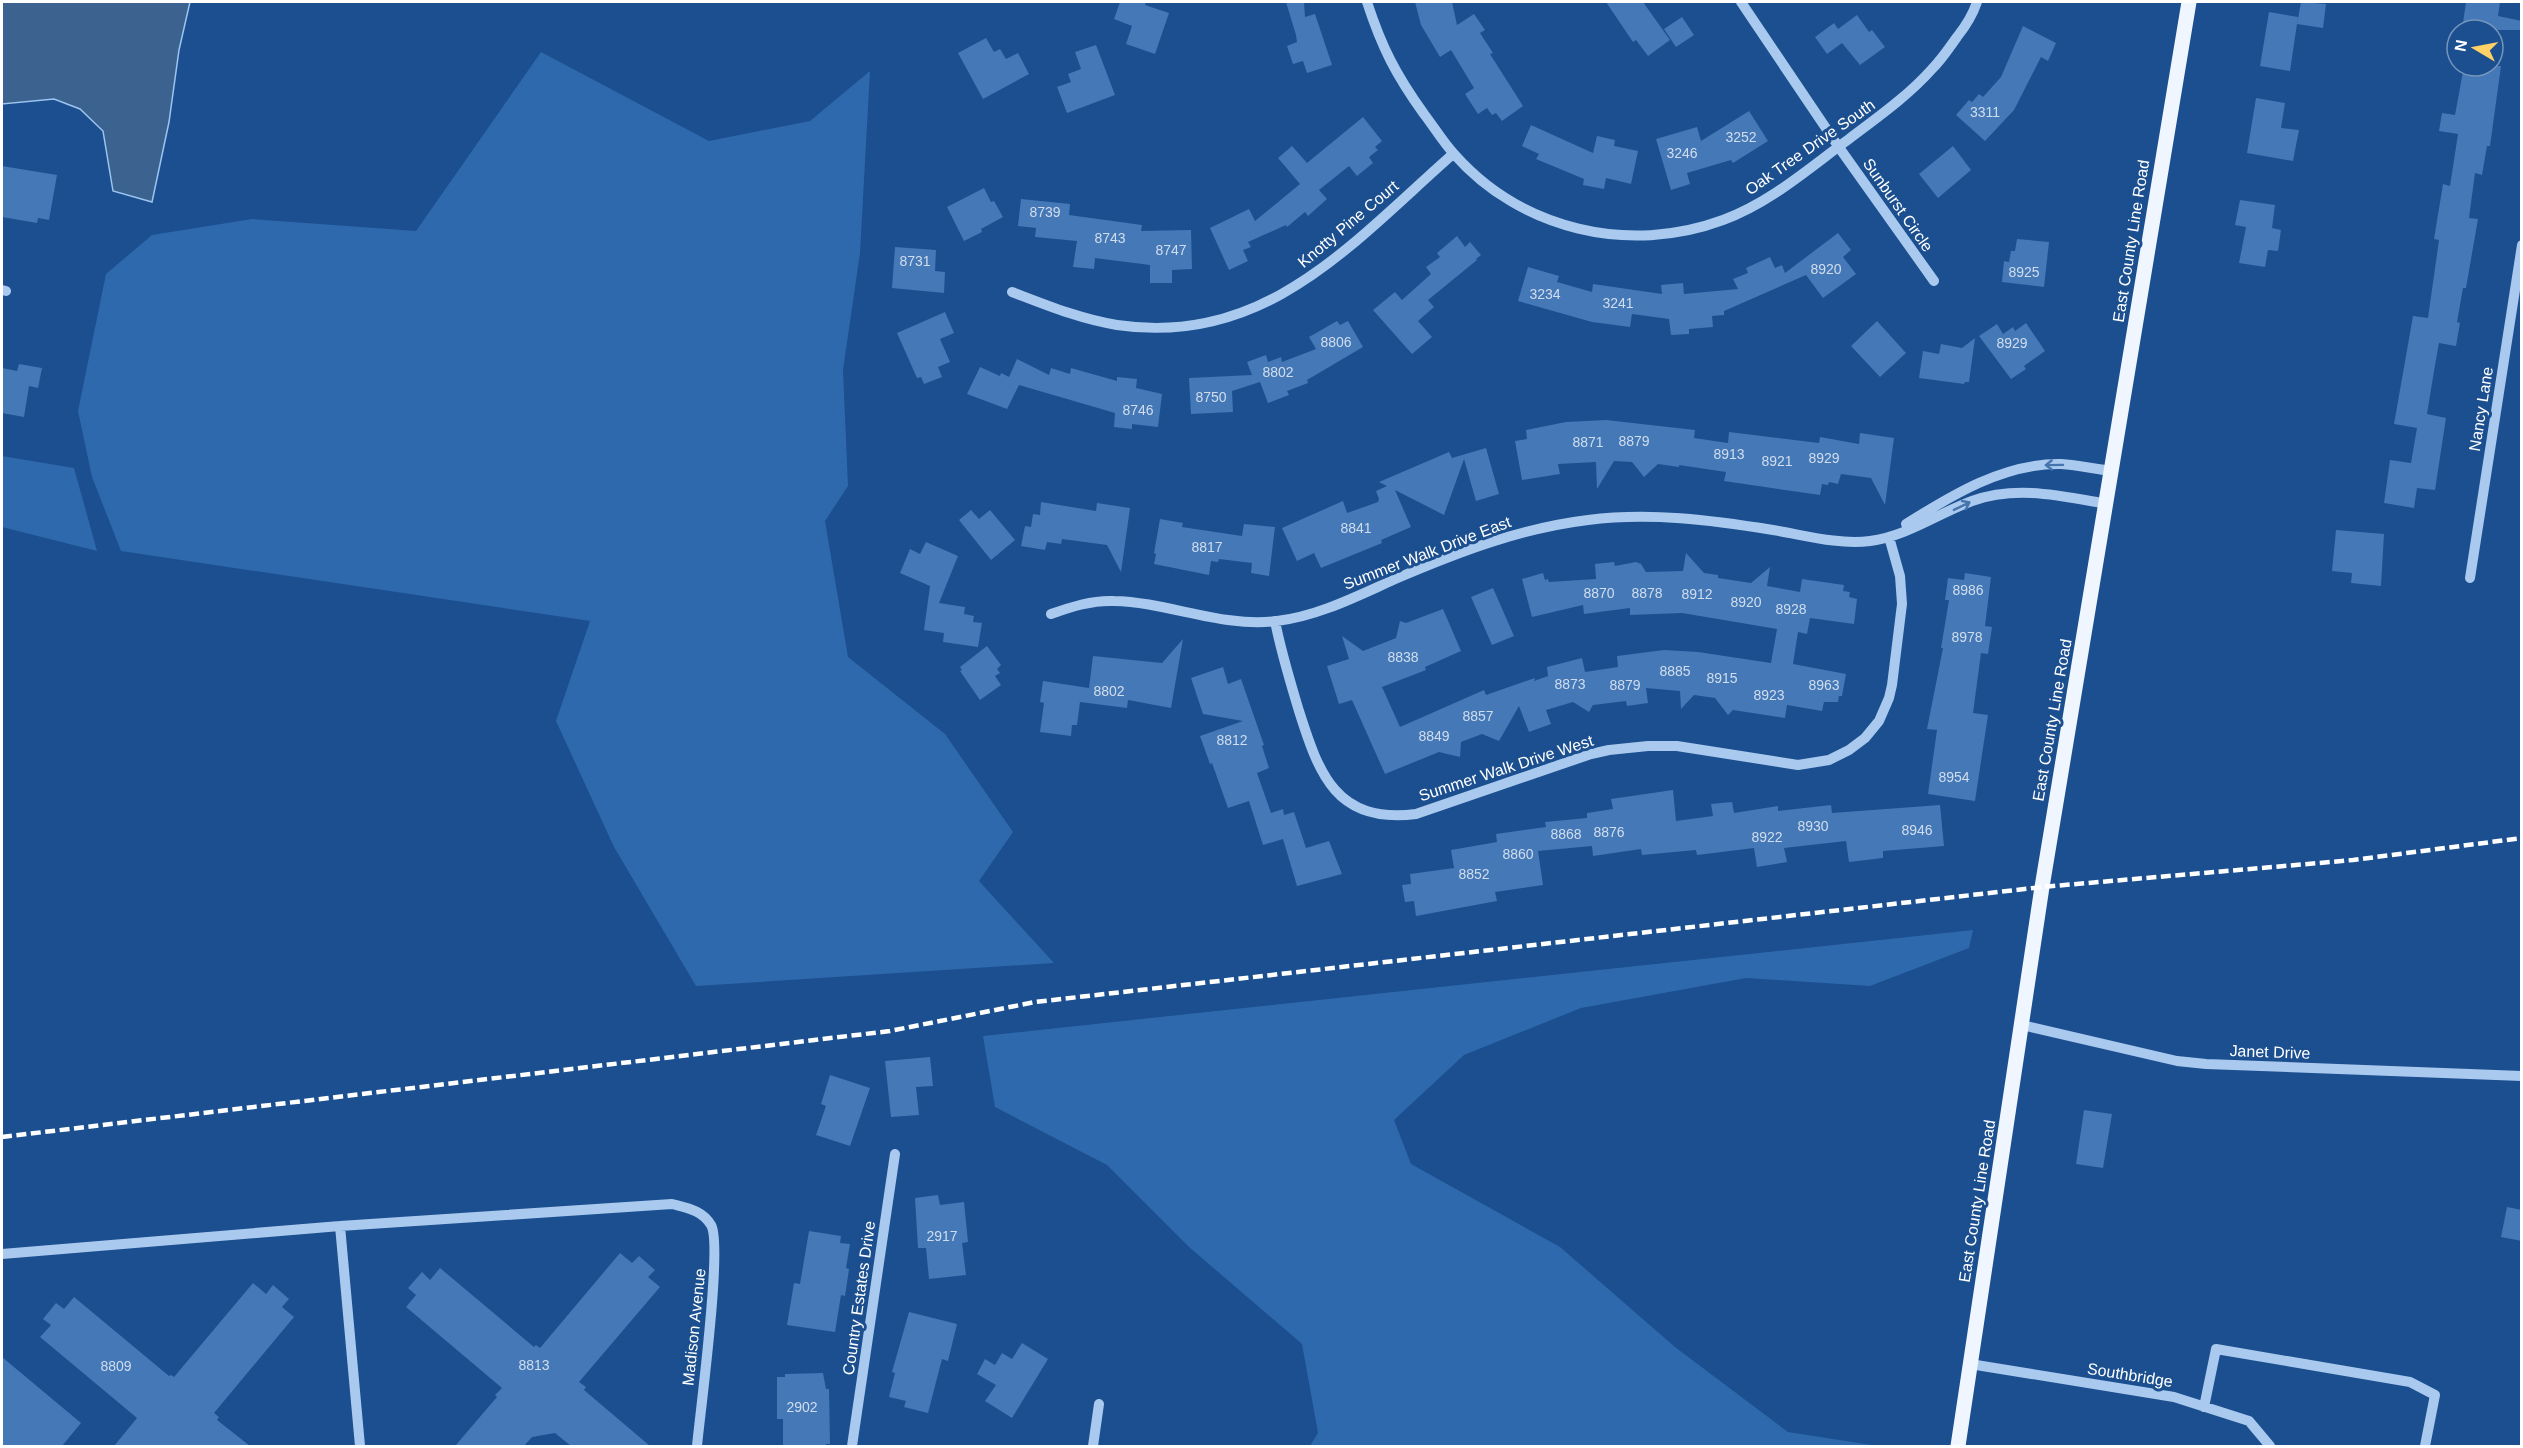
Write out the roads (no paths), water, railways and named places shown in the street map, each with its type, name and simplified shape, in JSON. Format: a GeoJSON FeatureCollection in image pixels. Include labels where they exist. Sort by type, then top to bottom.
{"type":"FeatureCollection","features":[{"type":"Feature","properties":{"kind":"main road","name":"East County Line Road"},"geometry":{"type":"LineString","coordinates":[[1958,1446],[2042,887],[2189,2]]}},
{"type":"Feature","properties":{"kind":"street","name":"Oak Tree Drive South"},"geometry":{"type":"LineString","coordinates":[[1367,2],[1378,37],[1400,80],[1453,154],[1482,180],[1514,202],[1540,216],[1576,229],[1635,237],[1664,235],[1702,228],[1756,205],[1895,104],[1932,70],[1961,31],[1977,2]]}},
{"type":"Feature","properties":{"kind":"street","name":"Sunburst Circle"},"geometry":{"type":"LineString","coordinates":[[1741,2],[1838,146],[1934,281]]}},
{"type":"Feature","properties":{"kind":"street","name":"Knotty Pine Court"},"geometry":{"type":"LineString","coordinates":[[1012,292],[1069,313],[1127,326],[1174,327],[1232,316],[1286,294],[1318,272],[1453,154]]}},
{"type":"Feature","properties":{"kind":"street","name":"Nancy Lane"},"geometry":{"type":"LineString","coordinates":[[2470,578],[2522,245]]}},
{"type":"Feature","properties":{"kind":"street","name":"Summer Walk Drive East"},"geometry":{"type":"LineString","coordinates":[[1889,537],[1908,523],[1962,492],[1990,478],[2013,471],[2036,465],[2062,464],[2112,471]]}},
{"type":"Feature","properties":{"kind":"street","name":"Summer Walk Drive East"},"geometry":{"type":"LineString","coordinates":[[1050,614],[1083,604],[1117,601],[1239,621],[1275,621],[1319,610],[1492,541],[1559,524],[1589,520],[1667,517],[1717,521],[1845,542],[1889,537],[1971,502],[1998,495],[2023,492],[2047,493],[2107,504]]}},
{"type":"Feature","properties":{"kind":"street","name":"Summer Walk Drive West"},"geometry":{"type":"LineString","coordinates":[[1275,621],[1281,652],[1315,760],[1329,784],[1343,797],[1360,808],[1378,813],[1396,816],[1416,814],[1591,754],[1610,750],[1677,746],[1805,765],[1829,760],[1865,738],[1879,721],[1889,698],[1902,616],[1900,576],[1889,537]]}},
{"type":"Feature","properties":{"kind":"street","name":"Janet Drive"},"geometry":{"type":"LineString","coordinates":[[2022,1025],[2177,1061],[2206,1064],[2522,1076]]}},
{"type":"Feature","properties":{"kind":"street","name":"Country Estates Drive"},"geometry":{"type":"LineString","coordinates":[[852,1446],[895,1154]]}},
{"type":"Feature","properties":{"kind":"street","name":"Madison Avenue"},"geometry":{"type":"LineString","coordinates":[[340,1226],[672,1204],[696,1210],[712,1226],[716,1258],[697,1446]]}},
{"type":"Feature","properties":{"kind":"street"},"geometry":{"type":"LineString","coordinates":[[2,1254],[340,1226],[360,1446]]}},
{"type":"Feature","properties":{"kind":"street"},"geometry":{"type":"LineString","coordinates":[[2204,1407],[2216,1349],[2399,1380],[2410,1382],[2435,1395],[2425,1446]]}},
{"type":"Feature","properties":{"kind":"street","name":"Southbridge"},"geometry":{"type":"LineString","coordinates":[[1970,1364],[2174,1396],[2249,1421],[2270,1446]]}},
{"type":"Feature","properties":{"kind":"street"},"geometry":{"type":"LineString","coordinates":[[1093,1446],[1099,1404]]}},
{"type":"Feature","properties":{"kind":"railway"},"geometry":{"type":"LineString","coordinates":[[2,1137],[890,1031],[1035,1002],[2042,887],[2353,860],[2522,838]]}}]}
